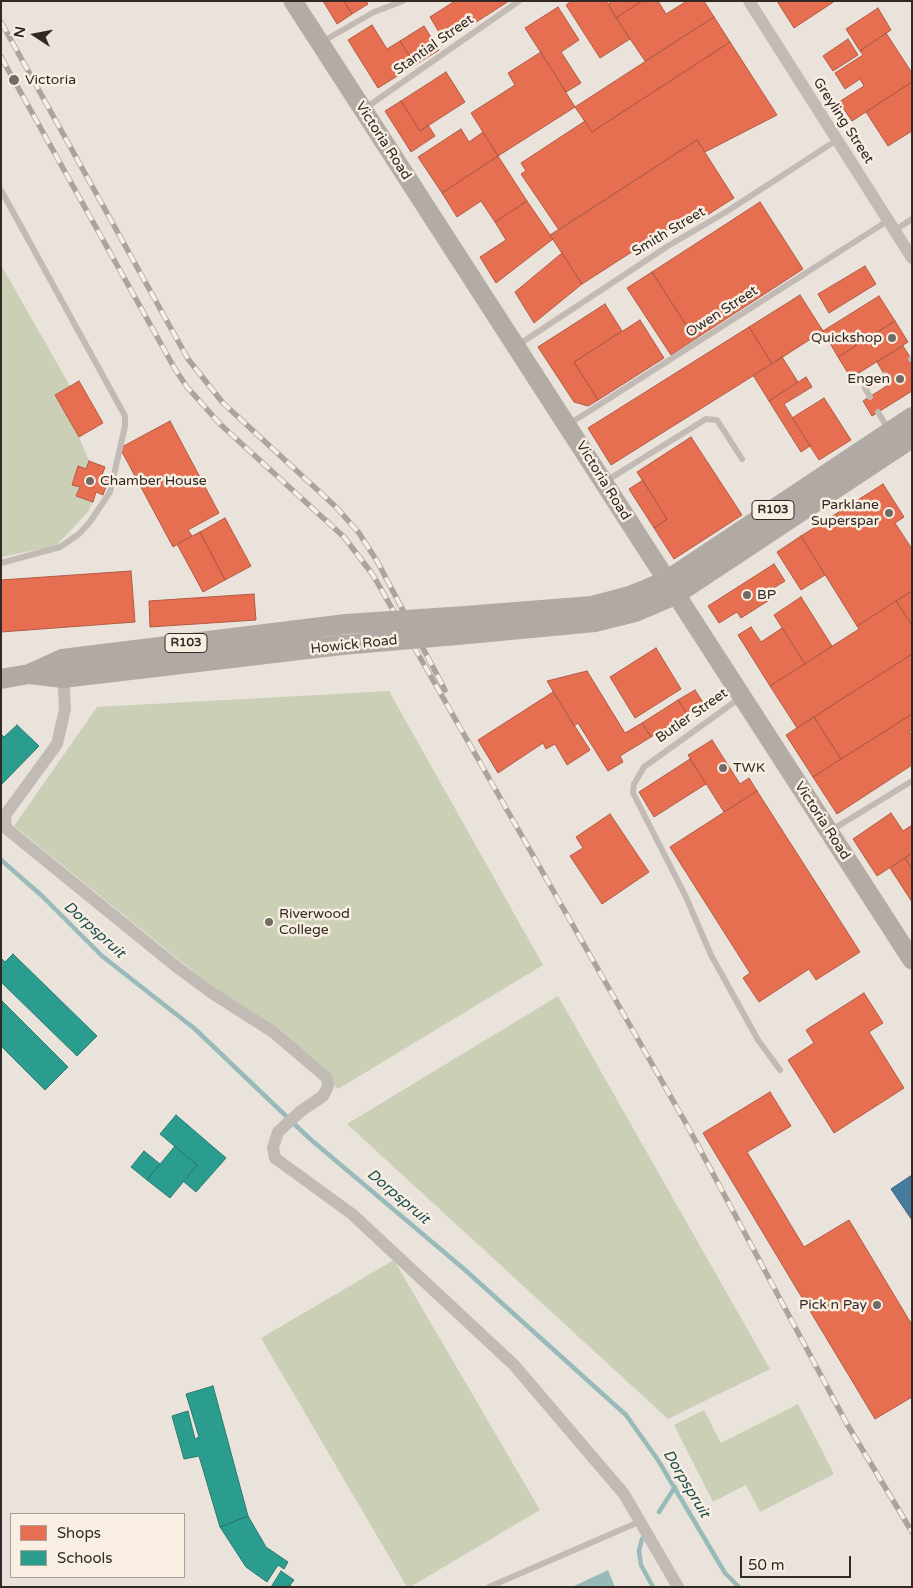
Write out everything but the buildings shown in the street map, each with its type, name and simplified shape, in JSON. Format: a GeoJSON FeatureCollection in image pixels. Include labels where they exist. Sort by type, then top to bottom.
{"type":"FeatureCollection","features":[{"type":"Feature","properties":{"kind":"main road","name":"Victoria Road"},"geometry":{"type":"LineString","coordinates":[[293,1],[515,347],[568,425],[741,698],[912,960]]}},
{"type":"Feature","properties":{"kind":"main road","name":"R103"},"geometry":{"type":"LineString","coordinates":[[670,588],[912,418]]}},
{"type":"Feature","properties":{"kind":"main road","name":"R103"},"geometry":{"type":"LineString","coordinates":[[670,588],[912,438]]}},
{"type":"Feature","properties":{"kind":"main road","name":"Howick Road"},"geometry":{"type":"LineString","coordinates":[[1,679],[346,624],[467,625],[595,622],[635,612],[670,588]]}},
{"type":"Feature","properties":{"kind":"main road","name":"Howick Road"},"geometry":{"type":"LineString","coordinates":[[63,668],[342,645],[467,625]]}},
{"type":"Feature","properties":{"kind":"street","name":"Greyling Street"},"geometry":{"type":"LineString","coordinates":[[749,1],[912,258]]}},
{"type":"Feature","properties":{"kind":"street"},"geometry":{"type":"LineString","coordinates":[[63,668],[66,709],[57,744],[6,814],[5,826],[10,833],[89,893],[178,968],[212,993],[273,1032],[327,1078],[326,1091],[278,1132],[272,1148],[275,1158],[352,1214],[514,1365],[624,1494],[678,1587]]}},
{"type":"Feature","properties":{"kind":"lane"},"geometry":{"type":"LineString","coordinates":[[320,43],[374,12],[403,1]]}},
{"type":"Feature","properties":{"kind":"lane","name":"Stantial Street"},"geometry":{"type":"LineString","coordinates":[[363,110],[519,1]]}},
{"type":"Feature","properties":{"kind":"lane","name":"Smith Street"},"geometry":{"type":"LineString","coordinates":[[515,347],[660,251],[837,140]]}},
{"type":"Feature","properties":{"kind":"lane"},"geometry":{"type":"LineString","coordinates":[[1,190],[125,416],[125,426],[110,492],[90,522],[79,534],[60,547],[1,563]]}},
{"type":"Feature","properties":{"kind":"lane","name":"Owen Street"},"geometry":{"type":"LineString","coordinates":[[568,425],[892,225],[912,219]]}},
{"type":"Feature","properties":{"kind":"lane"},"geometry":{"type":"LineString","coordinates":[[870,397],[865,388],[885,376]]}},
{"type":"Feature","properties":{"kind":"lane"},"geometry":{"type":"LineString","coordinates":[[878,412],[890,432]]}},
{"type":"Feature","properties":{"kind":"lane"},"geometry":{"type":"LineString","coordinates":[[604,482],[706,419],[717,420],[742,460]]}},
{"type":"Feature","properties":{"kind":"lane","name":"Butler Street"},"geometry":{"type":"LineString","coordinates":[[741,698],[657,756],[639,772],[634,784],[633,793],[686,897],[711,955],[758,1040],[780,1070]]}},
{"type":"Feature","properties":{"kind":"lane"},"geometry":{"type":"LineString","coordinates":[[829,832],[912,781]]}},
{"type":"Feature","properties":{"kind":"lane"},"geometry":{"type":"LineString","coordinates":[[489,1587],[640,1521]]}},
{"type":"Feature","properties":{"kind":"green space"},"geometry":{"type":"Polygon","coordinates":[[[1,265],[70,386],[55,395],[79,437],[89,461],[86,469],[78,467],[72,484],[80,487],[77,496],[93,502],[88,512],[56,546],[1,557],[1,265]]]}},
{"type":"Feature","properties":{"kind":"green space"},"geometry":{"type":"Polygon","coordinates":[[[389,691],[543,965],[338,1089],[14,826],[97,707],[389,691]]]}},
{"type":"Feature","properties":{"kind":"green space"},"geometry":{"type":"Polygon","coordinates":[[[558,996],[770,1369],[668,1419],[347,1124],[558,996]]]}},
{"type":"Feature","properties":{"kind":"green space"},"geometry":{"type":"Polygon","coordinates":[[[394,1260],[540,1510],[410,1587],[407,1587],[261,1338],[394,1260]]]}},
{"type":"Feature","properties":{"kind":"green space"},"geometry":{"type":"Polygon","coordinates":[[[798,1404],[834,1474],[760,1512],[746,1485],[713,1502],[674,1425],[704,1410],[721,1443],[798,1404]]]}},
{"type":"Feature","properties":{"kind":"water"},"geometry":{"type":"Polygon","coordinates":[[[608,1570],[615,1587],[572,1587],[608,1570]]]}},
{"type":"Feature","properties":{"kind":"waterway","name":"Dorpspruit"},"geometry":{"type":"LineString","coordinates":[[1,860],[41,895],[102,956],[195,1029],[309,1138],[464,1269],[626,1415],[658,1460],[725,1573],[739,1587]]}},
{"type":"Feature","properties":{"kind":"waterway"},"geometry":{"type":"LineString","coordinates":[[659,1512],[675,1487]]}},
{"type":"Feature","properties":{"kind":"waterway"},"geometry":{"type":"LineString","coordinates":[[642,1539],[639,1551],[641,1565],[653,1587]]}},
{"type":"Feature","properties":{"kind":"railway"},"geometry":{"type":"LineString","coordinates":[[1,22],[188,359],[223,403],[336,507],[359,533],[377,561],[445,690]]}},
{"type":"Feature","properties":{"kind":"railway"},"geometry":{"type":"LineString","coordinates":[[1,57],[175,369],[187,387],[221,425],[344,537],[373,575],[688,1127],[847,1424],[912,1532]]}},
{"type":"Feature","properties":{"kind":"place","name":"Victoria"},"geometry":{"type":"Point","coordinates":[14,80]}},
{"type":"Feature","properties":{"kind":"place","name":"Quickshop"},"geometry":{"type":"Point","coordinates":[892,338]}},
{"type":"Feature","properties":{"kind":"place","name":"Engen"},"geometry":{"type":"Point","coordinates":[900,379]}},
{"type":"Feature","properties":{"kind":"place","name":"Chamber House"},"geometry":{"type":"Point","coordinates":[90,481]}},
{"type":"Feature","properties":{"kind":"place","name":"Parklane Superspar"},"geometry":{"type":"Point","coordinates":[889,513]}},
{"type":"Feature","properties":{"kind":"place","name":"BP"},"geometry":{"type":"Point","coordinates":[747,595]}},
{"type":"Feature","properties":{"kind":"place","name":"TWK"},"geometry":{"type":"Point","coordinates":[723,768]}},
{"type":"Feature","properties":{"kind":"place","name":"Riverwood College"},"geometry":{"type":"Point","coordinates":[269,922]}},
{"type":"Feature","properties":{"kind":"place","name":"Pick n Pay"},"geometry":{"type":"Point","coordinates":[877,1305]}}]}
